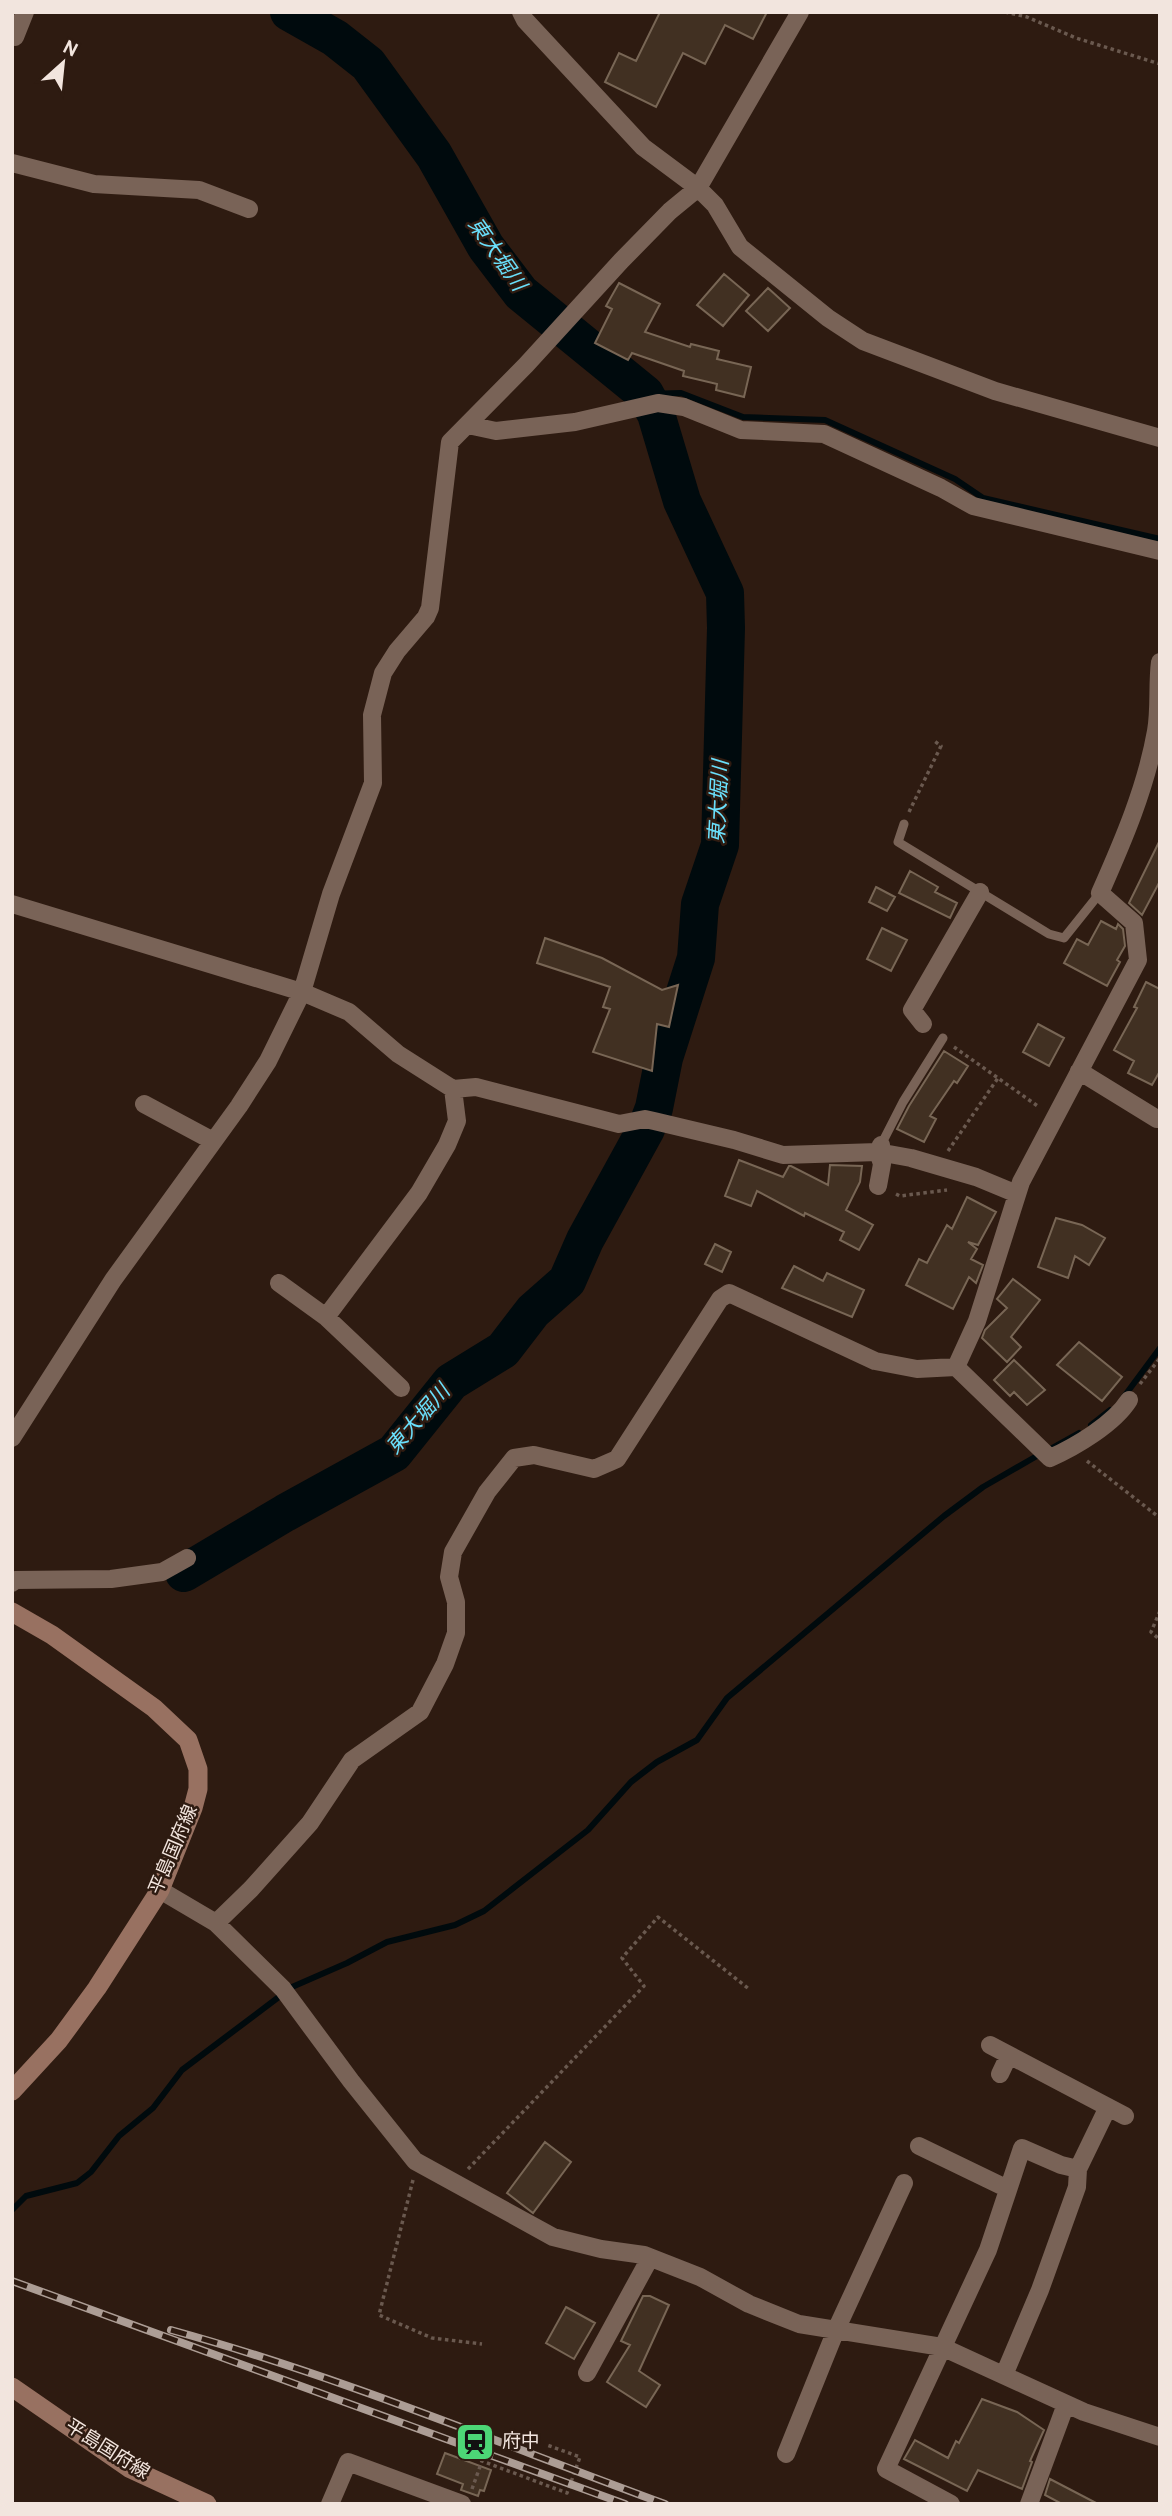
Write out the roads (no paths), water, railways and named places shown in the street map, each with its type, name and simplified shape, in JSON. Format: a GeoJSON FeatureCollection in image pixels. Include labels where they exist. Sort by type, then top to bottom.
{"type":"FeatureCollection","features":[{"type":"Feature","properties":{"kind":"main road","name":"平島国府線"},"geometry":{"type":"LineString","coordinates":[[12,1612],[52,1635],[154,1708],[188,1740],[198,1769],[198,1789],[193,1808],[160,1890],[97,1988],[59,2040],[12,2091]]}},
{"type":"Feature","properties":{"kind":"main road","name":"平島国府線"},"geometry":{"type":"LineString","coordinates":[[12,2387],[129,2469],[207,2504]]}},
{"type":"Feature","properties":{"kind":"street"},"geometry":{"type":"LineString","coordinates":[[13,40],[25,12]]}},
{"type":"Feature","properties":{"kind":"street"},"geometry":{"type":"LineString","coordinates":[[521,12],[643,147],[698,188],[715,205],[740,247],[828,318],[863,341],[995,391],[1160,438]]}},
{"type":"Feature","properties":{"kind":"street"},"geometry":{"type":"LineString","coordinates":[[12,1438],[113,1280],[268,1062],[302,992],[331,894],[373,783],[372,715],[383,673],[430,608],[450,442],[562,327],[621,261],[698,188],[800,12]]}},
{"type":"Feature","properties":{"kind":"street"},"geometry":{"type":"LineString","coordinates":[[12,163],[94,184],[199,190],[249,209]]}},
{"type":"Feature","properties":{"kind":"street"},"geometry":{"type":"LineString","coordinates":[[468,425],[496,431],[575,422],[653,404],[684,407],[741,430],[824,435],[941,488],[972,506],[1160,551]]}},
{"type":"Feature","properties":{"kind":"street"},"geometry":{"type":"LineString","coordinates":[[956,1367],[977,1321],[1021,1182],[1050,1114],[1079,1071],[1138,960],[1134,923],[1100,893],[1129,826],[1156,730],[1160,662]]}},
{"type":"Feature","properties":{"kind":"street"},"geometry":{"type":"LineString","coordinates":[[923,1024],[912,1010],[980,892]]}},
{"type":"Feature","properties":{"kind":"street"},"geometry":{"type":"LineString","coordinates":[[12,905],[302,992],[349,1012],[398,1054],[453,1089],[475,1087],[619,1124],[650,1120],[734,1140],[783,1156],[880,1149],[943,1163],[971,1182],[1017,1194]]}},
{"type":"Feature","properties":{"kind":"street"},"geometry":{"type":"LineString","coordinates":[[1079,1071],[1157,1119]]}},
{"type":"Feature","properties":{"kind":"street"},"geometry":{"type":"LineString","coordinates":[[326,1317],[419,1194],[440,1157],[457,1121],[453,1089]]}},
{"type":"Feature","properties":{"kind":"street"},"geometry":{"type":"LineString","coordinates":[[144,1104],[214,1141]]}},
{"type":"Feature","properties":{"kind":"street"},"geometry":{"type":"LineString","coordinates":[[878,1186],[880,1149]]}},
{"type":"Feature","properties":{"kind":"street"},"geometry":{"type":"LineString","coordinates":[[279,1283],[326,1317],[401,1388]]}},
{"type":"Feature","properties":{"kind":"street"},"geometry":{"type":"LineString","coordinates":[[216,1923],[251,1889],[310,1823],[352,1760],[420,1712],[445,1664],[456,1633],[456,1602],[449,1577],[453,1552],[487,1492],[514,1458],[534,1454],[594,1469],[617,1459],[720,1299],[729,1293],[874,1361],[917,1369],[956,1367],[1049,1458],[1071,1448],[1123,1410],[1129,1400]]}},
{"type":"Feature","properties":{"kind":"street"},"geometry":{"type":"LineString","coordinates":[[12,1583],[15,1580],[111,1579],[162,1572],[187,1558]]}},
{"type":"Feature","properties":{"kind":"street"},"geometry":{"type":"LineString","coordinates":[[160,1890],[216,1923],[286,1992],[351,2081],[415,2161],[454,2183],[553,2237],[650,2258],[700,2277],[749,2304],[799,2324],[942,2347],[1084,2412],[1160,2437]]}},
{"type":"Feature","properties":{"kind":"street"},"geometry":{"type":"LineString","coordinates":[[990,2046],[1125,2116]]}},
{"type":"Feature","properties":{"kind":"street"},"geometry":{"type":"LineString","coordinates":[[1000,2074],[1009,2055]]}},
{"type":"Feature","properties":{"kind":"street"},"geometry":{"type":"LineString","coordinates":[[1004,2375],[1045,2277],[1077,2187],[1078,2169],[1108,2107]]}},
{"type":"Feature","properties":{"kind":"street"},"geometry":{"type":"LineString","coordinates":[[919,2146],[1008,2189]]}},
{"type":"Feature","properties":{"kind":"street"},"geometry":{"type":"LineString","coordinates":[[951,2504],[886,2469],[988,2250],[1022,2148],[1061,2165],[1078,2169]]}},
{"type":"Feature","properties":{"kind":"street"},"geometry":{"type":"LineString","coordinates":[[786,2454],[836,2330],[904,2183]]}},
{"type":"Feature","properties":{"kind":"street"},"geometry":{"type":"LineString","coordinates":[[587,2373],[650,2258]]}},
{"type":"Feature","properties":{"kind":"street"},"geometry":{"type":"LineString","coordinates":[[1029,2504],[1066,2404]]}},
{"type":"Feature","properties":{"kind":"street"},"geometry":{"type":"LineString","coordinates":[[330,2504],[348,2462],[466,2498]]}},
{"type":"Feature","properties":{"kind":"lane"},"geometry":{"type":"LineString","coordinates":[[904,824],[898,842],[1049,934],[1064,938],[1100,893]]}},
{"type":"Feature","properties":{"kind":"lane"},"geometry":{"type":"LineString","coordinates":[[880,1149],[903,1102],[943,1038]]}},
{"type":"Feature","properties":{"kind":"waterway","name":"東大堀川"},"geometry":{"type":"LineString","coordinates":[[184,1573],[394,1453],[451,1382],[503,1350],[533,1311],[567,1281],[585,1240],[646,1129],[654,1108],[664,1058],[696,958],[700,904],[720,845],[725,593],[682,501],[656,414],[645,394],[521,293],[486,247],[434,155],[368,64],[335,38],[289,12]]}},
{"type":"Feature","properties":{"kind":"waterway"},"geometry":{"type":"LineString","coordinates":[[645,394],[681,393],[743,417],[825,420],[955,479],[983,498],[1160,539]]}},
{"type":"Feature","properties":{"kind":"waterway"},"geometry":{"type":"LineString","coordinates":[[1123,1398],[1160,1348]]}},
{"type":"Feature","properties":{"kind":"waterway"},"geometry":{"type":"LineString","coordinates":[[1091,1425],[1110,1410]]}},
{"type":"Feature","properties":{"kind":"waterway"},"geometry":{"type":"LineString","coordinates":[[1052,1448],[1079,1433]]}},
{"type":"Feature","properties":{"kind":"waterway"},"geometry":{"type":"LineString","coordinates":[[12,2210],[26,2196],[77,2183],[91,2172],[119,2136],[153,2108],[182,2070],[292,1987],[387,1942],[455,1925],[484,1911],[588,1830],[631,1782],[657,1762],[697,1740],[727,1698],[944,1516],[983,1487],[1042,1453]]}},
{"type":"Feature","properties":{"kind":"railway"},"geometry":{"type":"LineString","coordinates":[[12,2281],[625,2504]]}},
{"type":"Feature","properties":{"kind":"railway"},"geometry":{"type":"LineString","coordinates":[[171,2330],[358,2389],[665,2504]]}},
{"type":"Feature","properties":{"kind":"place","name":"府中"},"geometry":{"type":"Point","coordinates":[475,2442]}}]}
